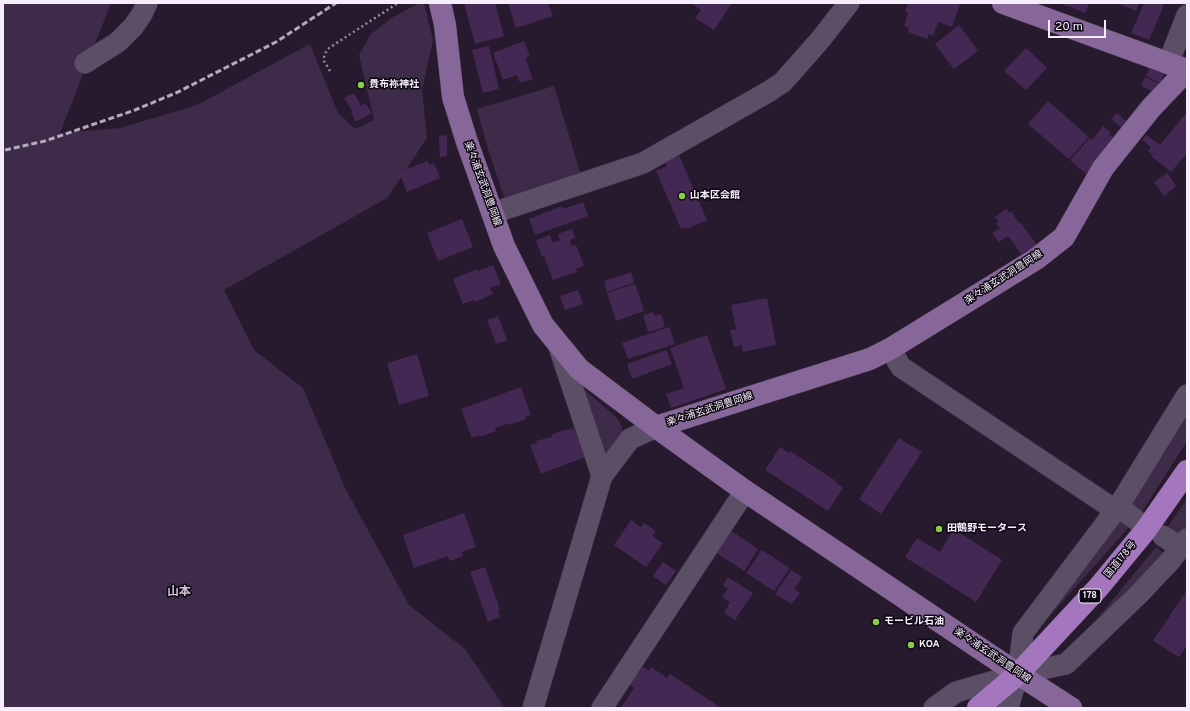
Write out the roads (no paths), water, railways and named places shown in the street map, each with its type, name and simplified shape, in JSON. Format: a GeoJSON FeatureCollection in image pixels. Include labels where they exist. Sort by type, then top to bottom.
{"type":"FeatureCollection","features":[{"type":"Feature","properties":{"kind":"highway","name":"国道178号"},"geometry":{"type":"LineString","coordinates":[[978,708],[1018,674],[1098,588],[1145,531],[1187,471]]}},
{"type":"Feature","properties":{"kind":"main road","name":"楽々浦玄武洞豊岡線"},"geometry":{"type":"LineString","coordinates":[[440,3],[446,25],[453,97],[467,142],[504,246],[543,325],[579,369],[745,491],[1071,708]]}},
{"type":"Feature","properties":{"kind":"main road"},"geometry":{"type":"LineString","coordinates":[[1003,3],[1180,68]]}},
{"type":"Feature","properties":{"kind":"main road","name":"楽々浦玄武洞豊岡線"},"geometry":{"type":"LineString","coordinates":[[656,427],[870,359],[890,349],[1036,259],[1064,236],[1103,168],[1151,108],[1180,68]]}},
{"type":"Feature","properties":{"kind":"street"},"geometry":{"type":"LineString","coordinates":[[85,64],[118,42],[133,27],[148,3]]}},
{"type":"Feature","properties":{"kind":"street"},"geometry":{"type":"LineString","coordinates":[[493,213],[643,163],[768,92],[783,82],[820,40],[849,3]]}},
{"type":"Feature","properties":{"kind":"street"},"geometry":{"type":"LineString","coordinates":[[1180,68],[1187,15]]}},
{"type":"Feature","properties":{"kind":"street"},"geometry":{"type":"LineString","coordinates":[[557,344],[602,476]]}},
{"type":"Feature","properties":{"kind":"street"},"geometry":{"type":"LineString","coordinates":[[890,349],[901,367],[1123,512]]}},
{"type":"Feature","properties":{"kind":"street"},"geometry":{"type":"LineString","coordinates":[[1008,708],[1018,674],[1023,633],[1123,512],[1187,395]]}},
{"type":"Feature","properties":{"kind":"street"},"geometry":{"type":"LineString","coordinates":[[533,708],[602,476],[630,440],[656,427]]}},
{"type":"Feature","properties":{"kind":"street"},"geometry":{"type":"LineString","coordinates":[[602,708],[745,491]]}},
{"type":"Feature","properties":{"kind":"street"},"geometry":{"type":"LineString","coordinates":[[934,708],[956,692],[1018,674],[1066,664],[1139,594],[1184,543],[1163,536]]}},
{"type":"Feature","properties":{"kind":"railway"},"geometry":{"type":"LineString","coordinates":[[5,150],[45,141],[135,110],[178,92],[276,42],[336,3]]}},
{"type":"Feature","properties":{"kind":"place","name":"貴布祢神社"},"geometry":{"type":"Point","coordinates":[361,85]}},
{"type":"Feature","properties":{"kind":"place","name":"山本区会館"},"geometry":{"type":"Point","coordinates":[682,196]}},
{"type":"Feature","properties":{"kind":"place","name":"田鶴野モータース"},"geometry":{"type":"Point","coordinates":[939,529]}},
{"type":"Feature","properties":{"kind":"place","name":"モービル石油"},"geometry":{"type":"Point","coordinates":[876,622]}},
{"type":"Feature","properties":{"kind":"place","name":"KOA"},"geometry":{"type":"Point","coordinates":[911,645]}},
{"type":"Feature","properties":{"kind":"district","name":"山本"},"geometry":{"type":"Point","coordinates":[179,593]}}]}
